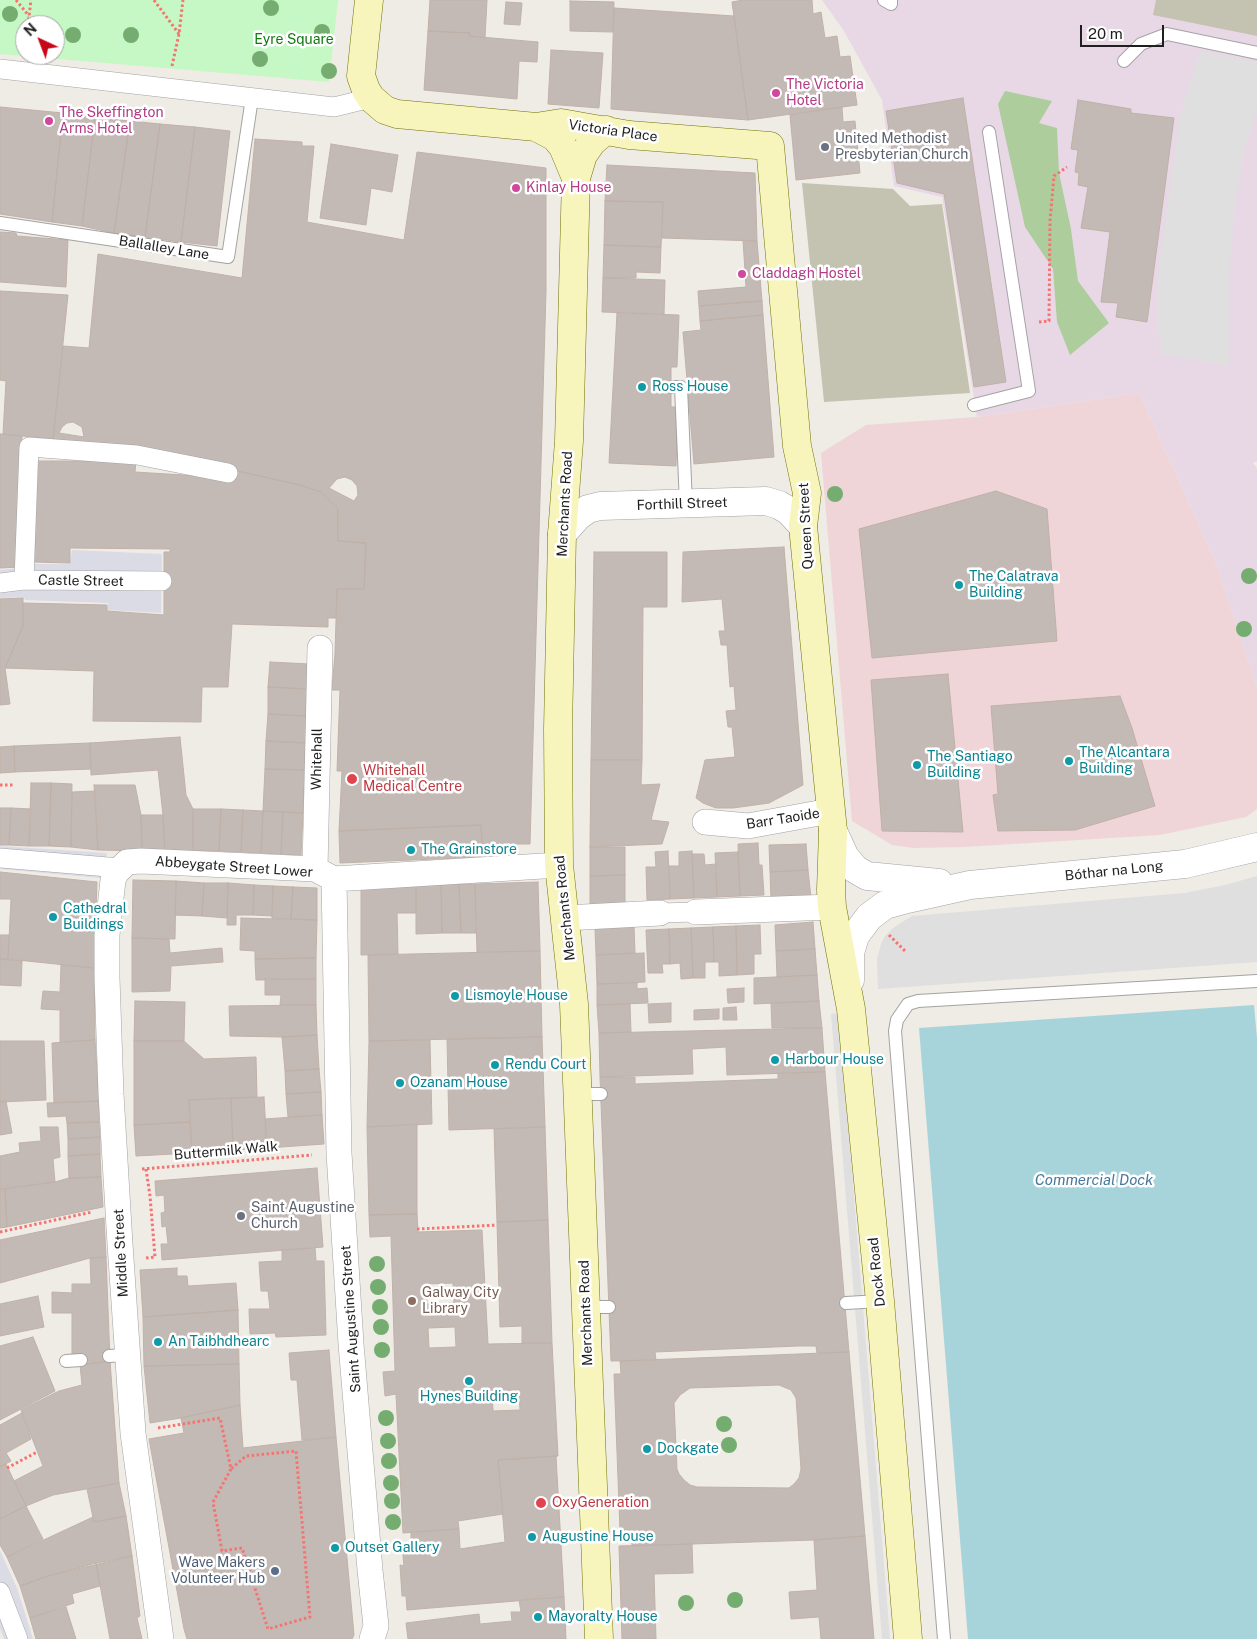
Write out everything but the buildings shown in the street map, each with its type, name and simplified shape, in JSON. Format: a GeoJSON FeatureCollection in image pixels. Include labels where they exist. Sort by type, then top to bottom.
{"type":"FeatureCollection","features":[{"type":"Feature","properties":{"kind":"main road"},"geometry":{"type":"LineString","coordinates":[[369,0],[361,76],[371,98]]}},
{"type":"Feature","properties":{"kind":"main road","name":"Victoria Place"},"geometry":{"type":"LineString","coordinates":[[371,98],[385,110],[397,114],[536,127],[561,123],[606,130],[629,136],[770,146]]}},
{"type":"Feature","properties":{"kind":"main road","name":"Merchants Road"},"geometry":{"type":"LineString","coordinates":[[536,127],[555,137],[563,147],[576,178]]}},
{"type":"Feature","properties":{"kind":"main road","name":"Merchants Road"},"geometry":{"type":"LineString","coordinates":[[599,1639],[597,1307],[590,1094],[574,1004],[559,866],[558,729],[562,534],[569,441],[576,178],[583,155],[592,142],[606,130]]}},
{"type":"Feature","properties":{"kind":"main road","name":"Queen Street"},"geometry":{"type":"LineString","coordinates":[[770,146],[797,446],[807,493],[803,526],[832,821],[832,907]]}},
{"type":"Feature","properties":{"kind":"main road","name":"Dock Road"},"geometry":{"type":"LineString","coordinates":[[832,907],[851,1009],[880,1301],[908,1639]]}},
{"type":"Feature","properties":{"kind":"street"},"geometry":{"type":"LineString","coordinates":[[0,69],[334,107],[371,98]]}},
{"type":"Feature","properties":{"kind":"street"},"geometry":{"type":"LineString","coordinates":[[24,580],[29,446],[137,456],[228,473]]}},
{"type":"Feature","properties":{"kind":"street","name":"Forthill Street"},"geometry":{"type":"LineString","coordinates":[[562,534],[578,516],[588,509],[600,506],[766,501],[779,505],[789,511],[803,526]]}},
{"type":"Feature","properties":{"kind":"street","name":"Castle Street"},"geometry":{"type":"LineString","coordinates":[[0,583],[24,580],[162,582]]}},
{"type":"Feature","properties":{"kind":"street","name":"Whitehall"},"geometry":{"type":"LineString","coordinates":[[320,648],[324,874]]}},
{"type":"Feature","properties":{"kind":"street","name":"Barr Taoide"},"geometry":{"type":"LineString","coordinates":[[705,822],[748,826],[832,821]]}},
{"type":"Feature","properties":{"kind":"street","name":"Bóthar na Long"},"geometry":{"type":"LineString","coordinates":[[832,821],[845,857],[855,869],[868,876],[970,885]]}},
{"type":"Feature","properties":{"kind":"street","name":"Bóthar na Long"},"geometry":{"type":"LineString","coordinates":[[851,1009],[850,953],[855,936],[869,917],[885,906],[907,899],[970,885],[1184,864],[1257,847]]}},
{"type":"Feature","properties":{"kind":"street","name":"Abbeygate Street Lower"},"geometry":{"type":"LineString","coordinates":[[0,858],[120,868],[127,862],[141,861],[324,874],[559,866]]}},
{"type":"Feature","properties":{"kind":"street","name":"Middle Street"},"geometry":{"type":"LineString","coordinates":[[120,868],[113,880],[107,935],[111,1094],[118,1207],[118,1355],[133,1433],[161,1639]]}},
{"type":"Feature","properties":{"kind":"street","name":"Saint Augustine Street"},"geometry":{"type":"LineString","coordinates":[[324,874],[339,1153],[353,1361],[376,1626],[372,1639]]}},
{"type":"Feature","properties":{"kind":"street"},"geometry":{"type":"LineString","coordinates":[[565,918],[832,907]]}},
{"type":"Feature","properties":{"kind":"street"},"geometry":{"type":"LineString","coordinates":[[0,1592],[18,1639]]}},
{"type":"Feature","properties":{"kind":"lane"},"geometry":{"type":"LineString","coordinates":[[884,0],[891,4],[891,0]]}},
{"type":"Feature","properties":{"kind":"lane"},"geometry":{"type":"LineString","coordinates":[[1124,61],[1141,44],[1167,34],[1257,53]]}},
{"type":"Feature","properties":{"kind":"lane","name":"Ballalley Lane"},"geometry":{"type":"LineString","coordinates":[[0,223],[228,257],[252,98]]}},
{"type":"Feature","properties":{"kind":"lane"},"geometry":{"type":"LineString","coordinates":[[974,405],[1029,392],[989,132]]}},
{"type":"Feature","properties":{"kind":"lane"},"geometry":{"type":"LineString","coordinates":[[672,388],[681,387],[686,504]]}},
{"type":"Feature","properties":{"kind":"lane"},"geometry":{"type":"LineString","coordinates":[[944,1639],[896,1041],[897,1020],[908,1004],[918,1000],[1257,981]]}},
{"type":"Feature","properties":{"kind":"lane"},"geometry":{"type":"LineString","coordinates":[[846,1303],[880,1301]]}},
{"type":"Feature","properties":{"kind":"lane"},"geometry":{"type":"LineString","coordinates":[[66,1361],[82,1360]]}},
{"type":"Feature","properties":{"kind":"path"},"geometry":{"type":"LineString","coordinates":[[16,0],[28,15]]}},
{"type":"Feature","properties":{"kind":"path"},"geometry":{"type":"LineString","coordinates":[[29,15],[31,0]]}},
{"type":"Feature","properties":{"kind":"path"},"geometry":{"type":"LineString","coordinates":[[154,0],[179,34]]}},
{"type":"Feature","properties":{"kind":"path"},"geometry":{"type":"LineString","coordinates":[[166,88],[179,34],[183,0]]}},
{"type":"Feature","properties":{"kind":"path"},"geometry":{"type":"LineString","coordinates":[[1019,326],[1049,321],[1050,221],[1054,176],[1067,167]]}},
{"type":"Feature","properties":{"kind":"path"},"geometry":{"type":"LineString","coordinates":[[0,785],[13,786]]}},
{"type":"Feature","properties":{"kind":"path"},"geometry":{"type":"LineString","coordinates":[[884,930],[905,951]]}},
{"type":"Feature","properties":{"kind":"path","name":"Buttermilk Walk"},"geometry":{"type":"LineString","coordinates":[[116,1172],[339,1153]]}},
{"type":"Feature","properties":{"kind":"path"},"geometry":{"type":"LineString","coordinates":[[146,1169],[149,1183],[155,1257]]}},
{"type":"Feature","properties":{"kind":"path"},"geometry":{"type":"LineString","coordinates":[[0,1232],[118,1207]]}},
{"type":"Feature","properties":{"kind":"path"},"geometry":{"type":"LineString","coordinates":[[418,1229],[497,1225]]}},
{"type":"Feature","properties":{"kind":"path"},"geometry":{"type":"LineString","coordinates":[[150,1429],[220,1418],[231,1468],[213,1502],[222,1552],[242,1548],[268,1629],[310,1617],[296,1451],[246,1456],[231,1468]]}},
{"type":"Feature","properties":{"kind":"path"},"geometry":{"type":"LineString","coordinates":[[7,1468],[37,1452]]}},
{"type":"Feature","properties":{"kind":"shaded area"},"geometry":{"type":"Polygon","coordinates":[[[822,0],[1257,0],[1257,461],[1253,463],[1257,468],[1257,688],[1214,558],[1139,393],[977,417],[942,197],[894,186],[882,100],[844,31],[822,0]]]}},
{"type":"Feature","properties":{"kind":"shaded area"},"geometry":{"type":"Polygon","coordinates":[[[1156,0],[1257,0],[1257,36],[1153,15],[1156,0]]]}},
{"type":"Feature","properties":{"kind":"shaded area"},"geometry":{"type":"Polygon","coordinates":[[[1200,52],[1257,62],[1257,108],[1244,151],[1234,210],[1229,282],[1229,366],[1162,354],[1158,325],[1158,276],[1180,115],[1200,52]]]}},
{"type":"Feature","properties":{"kind":"shaded area"},"geometry":{"type":"Polygon","coordinates":[[[802,183],[893,189],[910,206],[942,204],[970,393],[824,402],[802,183]]]}},
{"type":"Feature","properties":{"kind":"shaded area"},"geometry":{"type":"Polygon","coordinates":[[[1139,393],[1214,558],[1257,688],[1257,809],[1246,817],[1160,835],[964,847],[913,848],[892,845],[852,821],[821,453],[866,425],[977,417],[1139,393]]]}},
{"type":"Feature","properties":{"kind":"shaded area"},"geometry":{"type":"Polygon","coordinates":[[[72,550],[162,554],[161,613],[108,610],[108,603],[25,600],[24,597],[0,598],[0,570],[19,568],[26,564],[70,564],[72,550]]]}},
{"type":"Feature","properties":{"kind":"shaded area"},"geometry":{"type":"Polygon","coordinates":[[[0,846],[107,853],[101,878],[0,869],[0,846]]]}},
{"type":"Feature","properties":{"kind":"shaded area"},"geometry":{"type":"Polygon","coordinates":[[[1257,876],[1257,962],[878,989],[877,959],[881,944],[885,936],[893,928],[912,916],[1185,893],[1257,876]]]}},
{"type":"Feature","properties":{"kind":"shaded area"},"geometry":{"type":"Polygon","coordinates":[[[839,1013],[890,1639],[882,1639],[831,1014],[839,1013]]]}},
{"type":"Feature","properties":{"kind":"shaded area"},"geometry":{"type":"Polygon","coordinates":[[[0,1551],[17,1588],[33,1639],[4,1639],[0,1628],[0,1551]]]}},
{"type":"Feature","properties":{"kind":"green space","name":"Eyre Square"},"geometry":{"type":"Polygon","coordinates":[[[0,0],[338,0],[329,82],[65,60],[65,15],[15,15],[15,55],[0,54],[0,0]]]}},
{"type":"Feature","properties":{"kind":"green space"},"geometry":{"type":"Polygon","coordinates":[[[1005,91],[1052,101],[1039,123],[1057,128],[1059,173],[1071,229],[1078,281],[1109,323],[1070,355],[1057,322],[1053,269],[1025,227],[998,104],[1005,91]]]}},
{"type":"Feature","properties":{"kind":"water","name":"Commercial Dock"},"geometry":{"type":"Polygon","coordinates":[[[1254,1005],[1257,1038],[1257,1639],[968,1639],[919,1028],[1254,1005]]]}},
{"type":"Feature","properties":{"kind":"place","name":"The Victoria Hotel"},"geometry":{"type":"Point","coordinates":[776,93]}},
{"type":"Feature","properties":{"kind":"place","name":"The Skeffington Arms Hotel"},"geometry":{"type":"Point","coordinates":[49,121]}},
{"type":"Feature","properties":{"kind":"place","name":"United Methodist Presbyterian Church"},"geometry":{"type":"Point","coordinates":[825,147]}},
{"type":"Feature","properties":{"kind":"place","name":"Kinlay House"},"geometry":{"type":"Point","coordinates":[516,188]}},
{"type":"Feature","properties":{"kind":"place","name":"Claddagh Hostel"},"geometry":{"type":"Point","coordinates":[742,274]}},
{"type":"Feature","properties":{"kind":"place","name":"Ross House"},"geometry":{"type":"Point","coordinates":[642,387]}},
{"type":"Feature","properties":{"kind":"place","name":"The Calatrava Building"},"geometry":{"type":"Point","coordinates":[959,585]}},
{"type":"Feature","properties":{"kind":"place","name":"The Alcantara Building"},"geometry":{"type":"Point","coordinates":[1069,761]}},
{"type":"Feature","properties":{"kind":"place","name":"The Santiago Building"},"geometry":{"type":"Point","coordinates":[917,765]}},
{"type":"Feature","properties":{"kind":"place","name":"Whitehall Medical Centre"},"geometry":{"type":"Point","coordinates":[352,779]}},
{"type":"Feature","properties":{"kind":"place","name":"The Grainstore"},"geometry":{"type":"Point","coordinates":[411,850]}},
{"type":"Feature","properties":{"kind":"place","name":"Cathedral Buildings"},"geometry":{"type":"Point","coordinates":[53,917]}},
{"type":"Feature","properties":{"kind":"place","name":"Lismoyle House"},"geometry":{"type":"Point","coordinates":[455,996]}},
{"type":"Feature","properties":{"kind":"place","name":"Harbour House"},"geometry":{"type":"Point","coordinates":[775,1060]}},
{"type":"Feature","properties":{"kind":"place","name":"Rendu Court"},"geometry":{"type":"Point","coordinates":[495,1065]}},
{"type":"Feature","properties":{"kind":"place","name":"Ozanam House"},"geometry":{"type":"Point","coordinates":[400,1083]}},
{"type":"Feature","properties":{"kind":"place","name":"Saint Augustine Church"},"geometry":{"type":"Point","coordinates":[241,1216]}},
{"type":"Feature","properties":{"kind":"place","name":"Galway City Library"},"geometry":{"type":"Point","coordinates":[412,1301]}},
{"type":"Feature","properties":{"kind":"place","name":"An Taibhdhearc"},"geometry":{"type":"Point","coordinates":[158,1342]}},
{"type":"Feature","properties":{"kind":"place","name":"Hynes Building"},"geometry":{"type":"Point","coordinates":[469,1381]}},
{"type":"Feature","properties":{"kind":"place","name":"Dockgate"},"geometry":{"type":"Point","coordinates":[647,1449]}},
{"type":"Feature","properties":{"kind":"place","name":"OxyGeneration"},"geometry":{"type":"Point","coordinates":[541,1503]}},
{"type":"Feature","properties":{"kind":"place","name":"Augustine House"},"geometry":{"type":"Point","coordinates":[532,1537]}},
{"type":"Feature","properties":{"kind":"place","name":"Outset Gallery"},"geometry":{"type":"Point","coordinates":[335,1548]}},
{"type":"Feature","properties":{"kind":"place","name":"Wave Makers Volunteer Hub"},"geometry":{"type":"Point","coordinates":[275,1571]}},
{"type":"Feature","properties":{"kind":"place","name":"Mayoralty House"},"geometry":{"type":"Point","coordinates":[538,1617]}}]}
